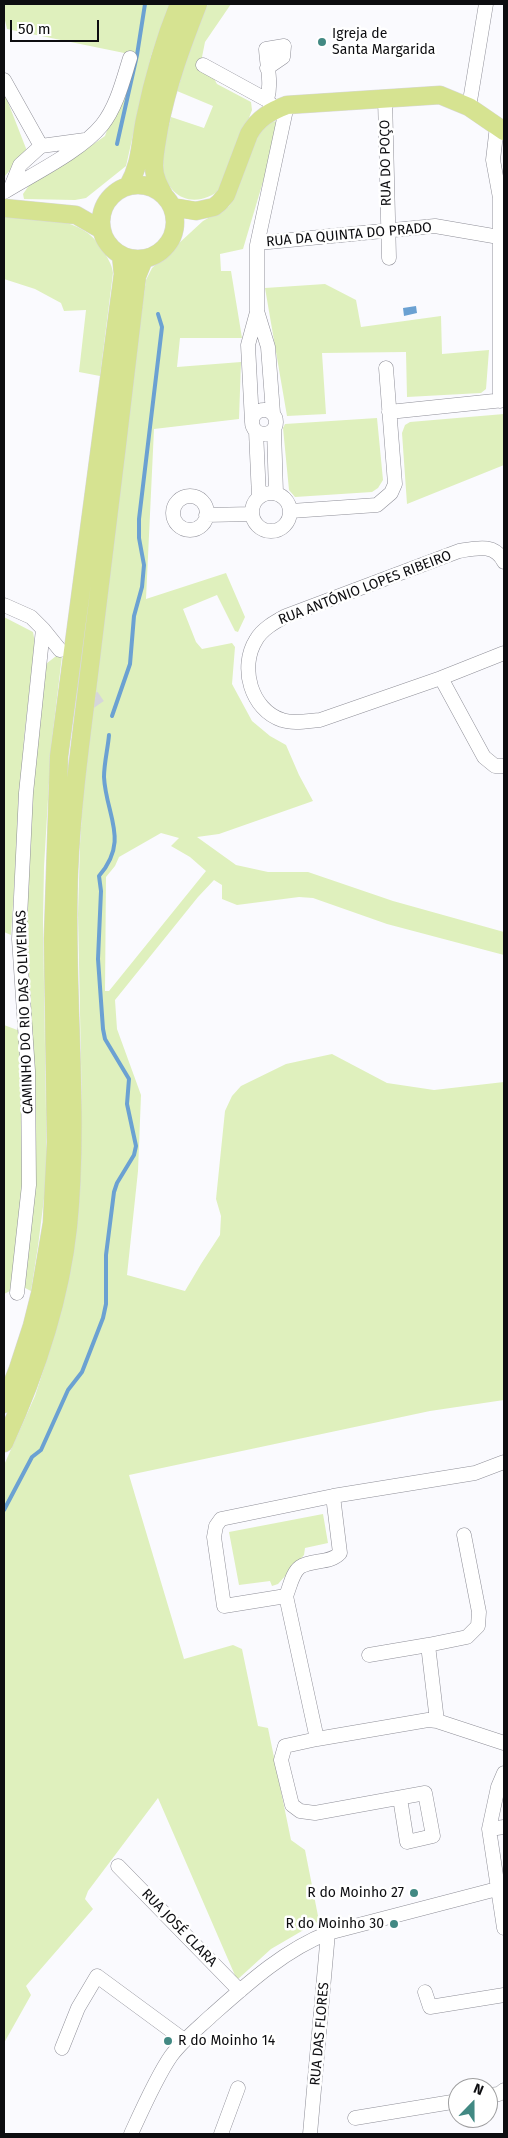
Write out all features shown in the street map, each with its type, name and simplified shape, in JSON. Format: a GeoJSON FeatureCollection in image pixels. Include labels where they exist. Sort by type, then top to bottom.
{"type":"FeatureCollection","features":[{"type":"Feature","properties":{"kind":"main road"},"geometry":{"type":"LineString","coordinates":[[128,186],[136,172],[141,153],[144,122],[159,61],[179,4]]}},
{"type":"Feature","properties":{"kind":"main road"},"geometry":{"type":"LineString","coordinates":[[196,211],[168,201],[154,188],[142,185],[128,186],[112,196],[105,204],[101,221],[102,230],[112,249],[132,259],[144,259],[155,256],[171,240],[175,230],[176,218],[168,201],[155,173],[156,146],[164,103],[176,60],[198,4]]}},
{"type":"Feature","properties":{"kind":"main road"},"geometry":{"type":"LineString","coordinates":[[175,230],[196,211],[214,207],[222,200],[249,134],[258,120],[277,105],[440,95],[469,107],[501,128]]}},
{"type":"Feature","properties":{"kind":"main road"},"geometry":{"type":"LineString","coordinates":[[76,215],[105,204]]}},
{"type":"Feature","properties":{"kind":"main road"},"geometry":{"type":"LineString","coordinates":[[4,208],[76,215],[102,230]]}},
{"type":"Feature","properties":{"kind":"main road"},"geometry":{"type":"LineString","coordinates":[[4,1404],[32,1326],[40,1294],[52,1223],[56,1143],[53,939],[60,756],[123,274],[121,255]]}},
{"type":"Feature","properties":{"kind":"main road"},"geometry":{"type":"LineString","coordinates":[[4,1443],[26,1390],[46,1333],[59,1285],[68,1228],[72,1139],[69,870],[80,748],[137,276],[144,259]]}},
{"type":"Feature","properties":{"kind":"street"},"geometry":{"type":"LineString","coordinates":[[469,107],[486,4]]}},
{"type":"Feature","properties":{"kind":"street"},"geometry":{"type":"LineString","coordinates":[[7,189],[86,140],[102,125],[111,111],[130,58]]}},
{"type":"Feature","properties":{"kind":"street"},"geometry":{"type":"LineString","coordinates":[[203,65],[277,105]]}},
{"type":"Feature","properties":{"kind":"street"},"geometry":{"type":"LineString","coordinates":[[259,497],[248,341],[257,311],[258,243],[277,105],[270,91],[267,68]]}},
{"type":"Feature","properties":{"kind":"street"},"geometry":{"type":"LineString","coordinates":[[4,80],[41,146]]}},
{"type":"Feature","properties":{"kind":"street","name":"RUA DO POÇO"},"geometry":{"type":"LineString","coordinates":[[385,98],[389,258]]}},
{"type":"Feature","properties":{"kind":"street"},"geometry":{"type":"LineString","coordinates":[[389,412],[502,401],[500,198],[493,160],[501,128]]}},
{"type":"Feature","properties":{"kind":"street"},"geometry":{"type":"LineString","coordinates":[[7,189],[20,165],[41,146],[86,140]]}},
{"type":"Feature","properties":{"kind":"street","name":"RUA DA QUINTA DO PRADO"},"geometry":{"type":"LineString","coordinates":[[258,243],[435,226],[499,237]]}},
{"type":"Feature","properties":{"kind":"street"},"geometry":{"type":"LineString","coordinates":[[257,311],[268,347],[273,413],[276,420],[274,430],[276,493]]}},
{"type":"Feature","properties":{"kind":"street"},"geometry":{"type":"LineString","coordinates":[[248,341],[259,337],[266,342]]}},
{"type":"Feature","properties":{"kind":"street"},"geometry":{"type":"LineString","coordinates":[[291,511],[376,505],[385,499],[395,484],[386,368]]}},
{"type":"Feature","properties":{"kind":"street"},"geometry":{"type":"LineString","coordinates":[[254,426],[258,411],[266,410],[273,413]]}},
{"type":"Feature","properties":{"kind":"street"},"geometry":{"type":"LineString","coordinates":[[254,426],[265,434],[274,430]]}},
{"type":"Feature","properties":{"kind":"street"},"geometry":{"type":"LineString","coordinates":[[270,493],[276,493],[286,500],[291,511],[287,524],[276,530],[263,529],[258,526],[252,514],[255,502],[259,497],[270,493]]}},
{"type":"Feature","properties":{"kind":"street"},"geometry":{"type":"LineString","coordinates":[[206,515],[252,514]]}},
{"type":"Feature","properties":{"kind":"street","name":"RUA ANTÓNIO LOPES RIBEIRO"},"geometry":{"type":"LineString","coordinates":[[504,562],[500,554],[485,546],[459,551],[286,616],[271,624],[256,638],[249,655],[248,673],[253,693],[266,712],[283,721],[320,720],[441,678],[504,653]]}},
{"type":"Feature","properties":{"kind":"street"},"geometry":{"type":"LineString","coordinates":[[4,605],[31,617],[60,650]]}},
{"type":"Feature","properties":{"kind":"street","name":"CAMINHO DO RIO DAS OLIVEIRAS"},"geometry":{"type":"LineString","coordinates":[[17,1292],[29,1185],[28,1071],[19,939],[26,793],[43,629]]}},
{"type":"Feature","properties":{"kind":"street"},"geometry":{"type":"LineString","coordinates":[[441,678],[484,757],[495,766],[504,766]]}},
{"type":"Feature","properties":{"kind":"street"},"geometry":{"type":"LineString","coordinates":[[286,1596],[224,1606],[214,1537],[216,1526],[221,1519],[333,1496],[475,1473],[504,1462]]}},
{"type":"Feature","properties":{"kind":"street"},"geometry":{"type":"LineString","coordinates":[[316,1739],[286,1596],[296,1573],[301,1567],[336,1558],[340,1553],[333,1496]]}},
{"type":"Feature","properties":{"kind":"street"},"geometry":{"type":"LineString","coordinates":[[369,1655],[467,1637],[478,1626],[479,1612],[464,1535]]}},
{"type":"Feature","properties":{"kind":"street"},"geometry":{"type":"LineString","coordinates":[[428,1645],[437,1721]]}},
{"type":"Feature","properties":{"kind":"street"},"geometry":{"type":"LineString","coordinates":[[400,1798],[315,1813],[300,1811],[292,1805],[289,1797],[281,1760],[285,1746],[428,1720],[437,1721],[504,1743]]}},
{"type":"Feature","properties":{"kind":"street"},"geometry":{"type":"LineString","coordinates":[[504,1773],[498,1787],[489,1829],[504,1928]]}},
{"type":"Feature","properties":{"kind":"street"},"geometry":{"type":"LineString","coordinates":[[489,1829],[504,1826]]}},
{"type":"Feature","properties":{"kind":"street","name":"RUA JOSÉ CLARA"},"geometry":{"type":"LineString","coordinates":[[118,1866],[240,1990]]}},
{"type":"Feature","properties":{"kind":"street"},"geometry":{"type":"LineString","coordinates":[[131,2134],[170,2058],[184,2040],[240,1990],[281,1960],[318,1937],[328,1933],[497,1889]]}},
{"type":"Feature","properties":{"kind":"street","name":"RUA DAS FLORES"},"geometry":{"type":"LineString","coordinates":[[310,2134],[328,1933]]}},
{"type":"Feature","properties":{"kind":"street"},"geometry":{"type":"LineString","coordinates":[[62,2048],[78,2008],[97,1976],[184,2040]]}},
{"type":"Feature","properties":{"kind":"street"},"geometry":{"type":"LineString","coordinates":[[425,1992],[430,2007],[504,1995]]}},
{"type":"Feature","properties":{"kind":"street"},"geometry":{"type":"LineString","coordinates":[[221,2134],[238,2088]]}},
{"type":"Feature","properties":{"kind":"street"},"geometry":{"type":"LineString","coordinates":[[355,2118],[448,2102]]}},
{"type":"Feature","properties":{"kind":"green space"},"geometry":{"type":"Polygon","coordinates":[[[4,4],[170,4],[151,56],[126,166],[86,198],[75,200],[24,199],[23,194],[30,184],[56,170],[105,136],[134,55],[7,29],[4,4]]]}},
{"type":"Feature","properties":{"kind":"green space"},"geometry":{"type":"Polygon","coordinates":[[[208,4],[231,4],[205,42],[202,57],[217,84],[251,102],[252,110],[222,188],[203,199],[194,200],[177,194],[170,187],[162,167],[162,156],[171,117],[204,128],[213,106],[177,91],[193,37],[208,4]]]}},
{"type":"Feature","properties":{"kind":"green space"},"geometry":{"type":"Polygon","coordinates":[[[4,92],[27,151],[4,177],[4,92]]]}},
{"type":"Feature","properties":{"kind":"green space"},"geometry":{"type":"Polygon","coordinates":[[[281,121],[243,249],[220,254],[221,271],[231,271],[242,338],[180,338],[177,367],[241,362],[239,419],[154,429],[146,599],[226,573],[245,617],[238,632],[235,631],[217,595],[183,609],[196,642],[202,649],[232,643],[235,647],[232,684],[252,721],[270,736],[286,745],[313,801],[219,834],[197,837],[236,865],[268,872],[308,872],[393,901],[504,932],[504,955],[387,924],[313,898],[299,897],[237,905],[222,899],[222,885],[214,880],[198,897],[115,1000],[117,1029],[141,1095],[138,1171],[127,1275],[185,1291],[220,1235],[221,1216],[216,1199],[225,1111],[232,1096],[241,1086],[286,1064],[332,1054],[387,1083],[434,1090],[504,1082],[504,1400],[430,1411],[129,1475],[184,1659],[233,1645],[242,1649],[258,1726],[268,1728],[291,1840],[305,1850],[319,1921],[271,1949],[237,1980],[158,1798],[88,1891],[85,1899],[93,1909],[26,1986],[31,1995],[4,2043],[4,1465],[35,1396],[54,1337],[68,1276],[79,1202],[82,1111],[78,914],[87,732],[139,328],[146,280],[152,268],[203,221],[229,206],[234,199],[255,140],[268,122],[281,121]],[[161,833],[119,857],[115,866],[106,877],[105,991],[109,991],[206,871],[190,857],[171,846],[179,838],[161,833]]]}},
{"type":"Feature","properties":{"kind":"green space"},"geometry":{"type":"Polygon","coordinates":[[[4,216],[45,219],[71,224],[93,238],[102,249],[112,267],[113,273],[100,376],[79,372],[86,310],[64,311],[61,303],[35,289],[4,279],[4,216]]]}},
{"type":"Feature","properties":{"kind":"green space"},"geometry":{"type":"Polygon","coordinates":[[[325,284],[356,300],[361,327],[441,316],[442,354],[489,350],[486,389],[481,393],[407,397],[406,352],[322,353],[326,414],[287,416],[265,288],[325,284]]]}},
{"type":"Feature","properties":{"kind":"green space"},"geometry":{"type":"Polygon","coordinates":[[[504,414],[504,465],[407,504],[402,433],[405,425],[410,422],[504,414]]]}},
{"type":"Feature","properties":{"kind":"green space"},"geometry":{"type":"Polygon","coordinates":[[[377,418],[383,480],[378,488],[372,492],[295,497],[289,490],[283,428],[285,424],[377,418]]]}},
{"type":"Feature","properties":{"kind":"green space"},"geometry":{"type":"Polygon","coordinates":[[[4,617],[33,632],[35,643],[24,738],[11,935],[4,932],[4,617]]]}},
{"type":"Feature","properties":{"kind":"green space"},"geometry":{"type":"Polygon","coordinates":[[[60,653],[62,656],[51,748],[44,867],[43,921],[47,1175],[31,1291],[23,1287],[29,1015],[26,937],[29,809],[42,667],[60,653]]]}},
{"type":"Feature","properties":{"kind":"green space"},"geometry":{"type":"Polygon","coordinates":[[[4,1025],[20,1031],[27,1180],[12,1290],[4,1294],[4,1025]]]}},
{"type":"Feature","properties":{"kind":"green space"},"geometry":{"type":"Polygon","coordinates":[[[323,1514],[328,1543],[305,1548],[304,1555],[278,1584],[272,1586],[270,1581],[239,1585],[229,1532],[323,1514]]]}},
{"type":"Feature","properties":{"kind":"water"},"geometry":{"type":"Polygon","coordinates":[[[416,306],[417,313],[404,316],[403,308],[416,306]]]}},
{"type":"Feature","properties":{"kind":"waterway"},"geometry":{"type":"LineString","coordinates":[[117,144],[137,55],[145,4]]}},
{"type":"Feature","properties":{"kind":"waterway"},"geometry":{"type":"LineString","coordinates":[[112,716],[130,664],[134,616],[142,587],[144,565],[139,538],[139,519],[162,327],[158,314]]}},
{"type":"Feature","properties":{"kind":"waterway"},"geometry":{"type":"LineString","coordinates":[[4,1510],[32,1457],[41,1450],[68,1390],[82,1372],[103,1318],[106,1304],[106,1255],[114,1192],[117,1183],[134,1155],[136,1146],[127,1104],[129,1079],[105,1039],[98,959],[101,891],[99,876],[108,863],[115,839],[104,777],[109,735]]}},
{"type":"Feature","properties":{"kind":"tunnel"},"geometry":{"type":"LineString","coordinates":[[68,661],[98,705]]}},
{"type":"Feature","properties":{"kind":"place","name":"Igreja de Santa Margarida"},"geometry":{"type":"Point","coordinates":[322,42]}},
{"type":"Feature","properties":{"kind":"place","name":"R do Moinho 27"},"geometry":{"type":"Point","coordinates":[414,1893]}},
{"type":"Feature","properties":{"kind":"place","name":"R do Moinho 30"},"geometry":{"type":"Point","coordinates":[394,1924]}},
{"type":"Feature","properties":{"kind":"place","name":"R do Moinho 14"},"geometry":{"type":"Point","coordinates":[168,2041]}}]}
